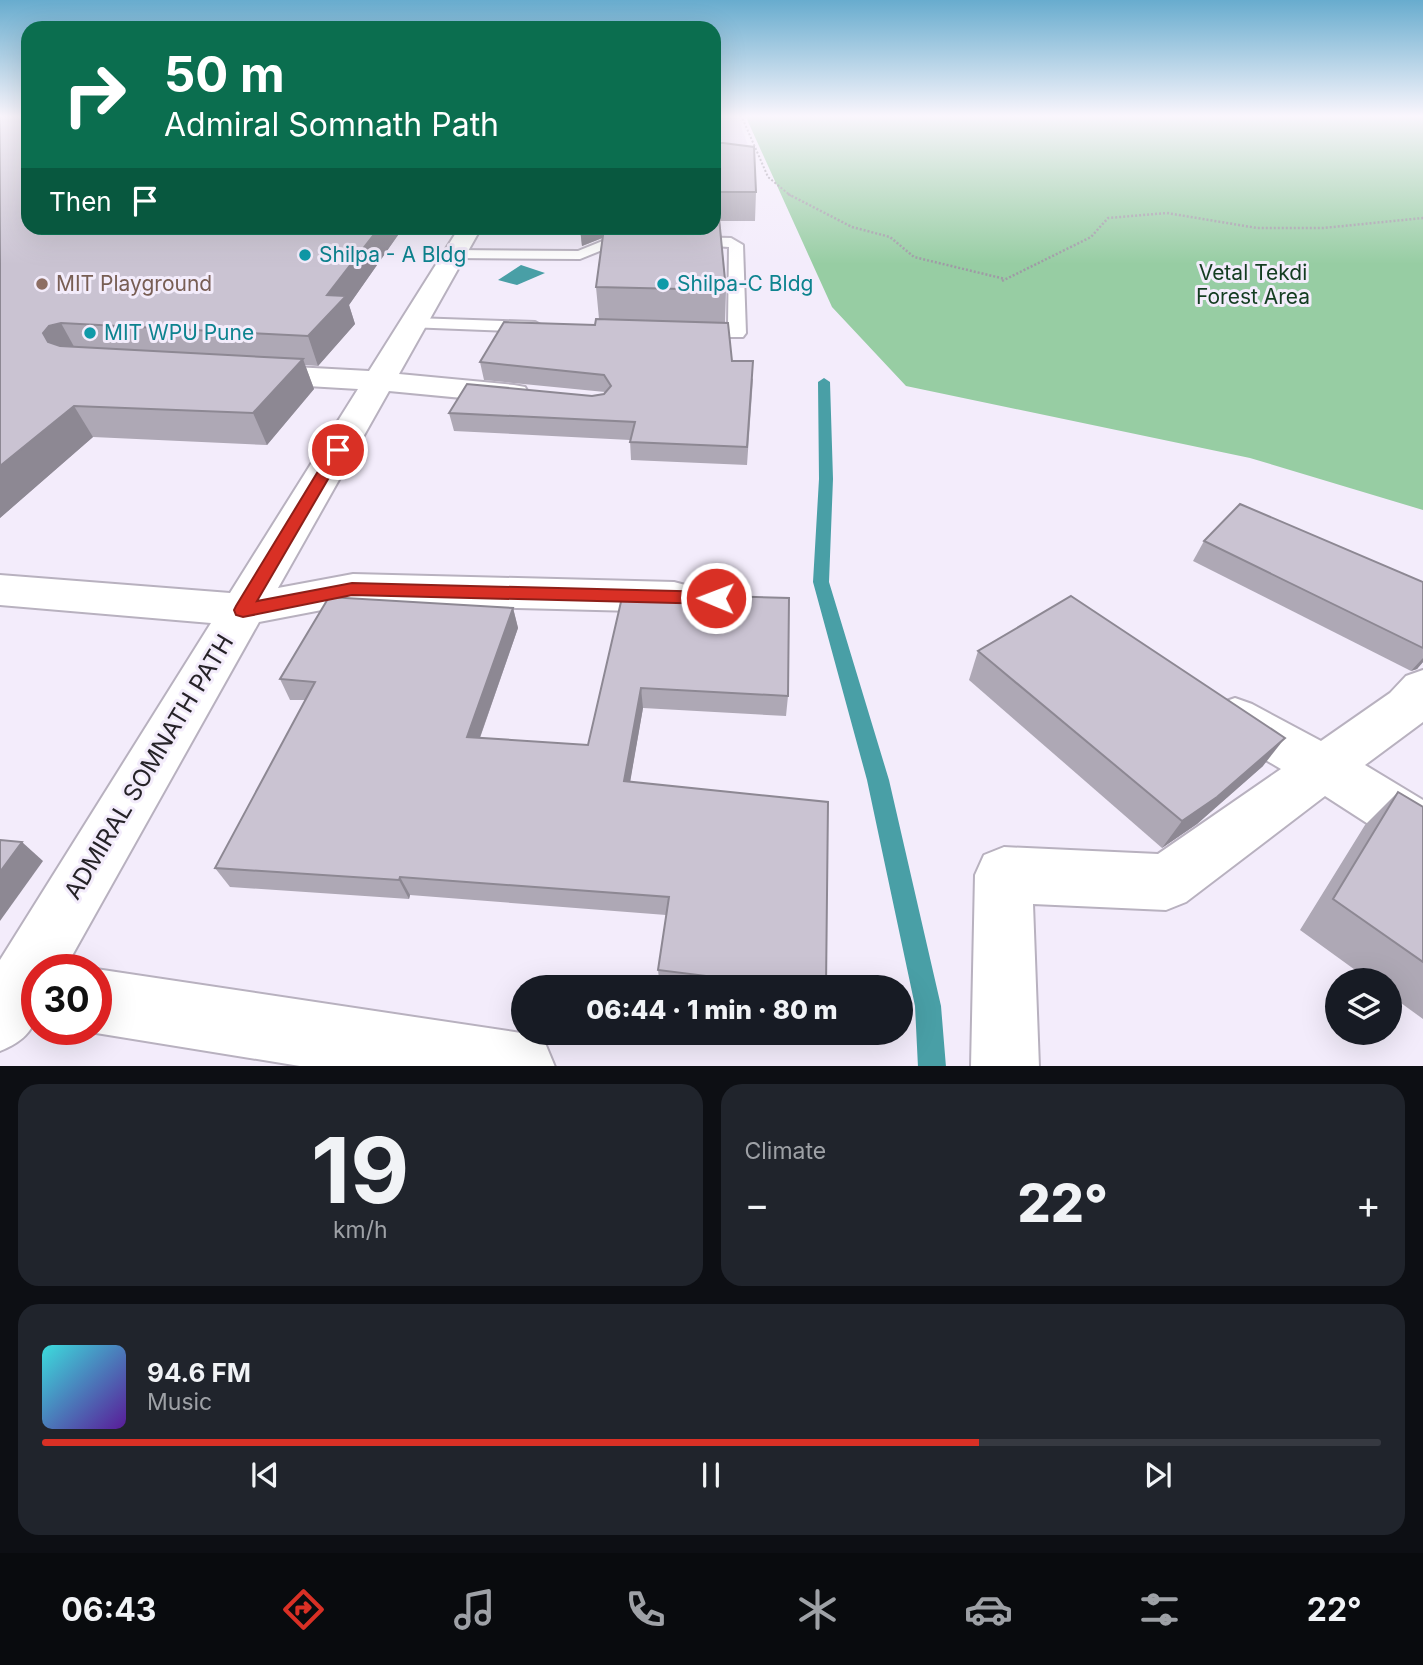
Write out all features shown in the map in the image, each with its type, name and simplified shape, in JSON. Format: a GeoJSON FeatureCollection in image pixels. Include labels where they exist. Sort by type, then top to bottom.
{"type":"FeatureCollection","features":[{"type":"Feature","properties":{"kind":"street","name":"ADMIRAL SOMNATH PATH"},"geometry":{"type":"LineString","coordinates":[[18,999],[243,610],[463,241]]}},
{"type":"Feature","properties":{"kind":"street"},"geometry":{"type":"LineString","coordinates":[[228,373],[379,381],[540,397]]}},
{"type":"Feature","properties":{"kind":"street"},"geometry":{"type":"LineString","coordinates":[[0,590],[243,610],[352,589],[716,598]]}},
{"type":"Feature","properties":{"kind":"street"},"geometry":{"type":"LineString","coordinates":[[1005,1066],[1004,875],[1166,882],[1325,768],[1406,707],[1423,689]]}},
{"type":"Feature","properties":{"kind":"street"},"geometry":{"type":"LineString","coordinates":[[1199,693],[1254,730],[1325,768],[1423,829]]}},
{"type":"Feature","properties":{"kind":"street"},"geometry":{"type":"LineString","coordinates":[[112,1002],[522,1066]]}},
{"type":"Feature","properties":{"kind":"lane"},"geometry":{"type":"LineString","coordinates":[[463,241],[580,255],[610,242],[721,241],[736,245],[737,333],[683,331]]}},
{"type":"Feature","properties":{"kind":"lane"},"geometry":{"type":"LineString","coordinates":[[414,323],[549,327]]}},
{"type":"Feature","properties":{"kind":"path"},"geometry":{"type":"LineString","coordinates":[[763,165],[768,177],[782,191],[852,227],[890,237],[902,244],[914,257],[1004,280],[1091,237],[1108,218],[1167,213],[1257,228],[1323,228],[1423,218]]}},
{"type":"Feature","properties":{"kind":"green space","name":"Vetal Tekdi Forest Area"},"geometry":{"type":"Polygon","coordinates":[[[768,165],[1423,165],[1423,510],[1250,458],[906,386],[832,307],[768,165]]]}},
{"type":"Feature","properties":{"kind":"water"},"geometry":{"type":"Polygon","coordinates":[[[521,265],[545,273],[517,285],[498,280],[521,265]]]}},
{"type":"Feature","properties":{"kind":"building","name":"MIT WPU Pune"},"geometry":{"type":"Polygon","coordinates":[[[0,165],[21,165],[21,235],[374,235],[327,295],[346,296],[308,336],[61,323],[49,326],[43,333],[48,342],[60,346],[303,359],[253,413],[74,406],[0,466],[0,165]]]}},
{"type":"Feature","properties":{"kind":"building"},"geometry":{"type":"Polygon","coordinates":[[[721,165],[755,165],[756,192],[721,192],[721,165]]]}},
{"type":"Feature","properties":{"kind":"building"},"geometry":{"type":"Polygon","coordinates":[[[603,235],[721,235],[726,290],[596,287],[603,235]]]}},
{"type":"Feature","properties":{"kind":"building"},"geometry":{"type":"Polygon","coordinates":[[[596,319],[728,323],[732,361],[753,361],[747,447],[630,442],[635,422],[449,413],[467,384],[592,396],[604,394],[611,386],[604,375],[480,362],[504,322],[595,325],[596,319]]]}},
{"type":"Feature","properties":{"kind":"building"},"geometry":{"type":"Polygon","coordinates":[[[1240,504],[1423,582],[1423,648],[1204,541],[1240,504]]]}},
{"type":"Feature","properties":{"kind":"building"},"geometry":{"type":"Polygon","coordinates":[[[623,593],[789,598],[788,696],[641,688],[624,781],[828,802],[826,975],[698,975],[658,970],[669,897],[400,877],[399,880],[215,868],[315,682],[280,679],[329,597],[513,608],[467,737],[588,745],[623,593]]]}},
{"type":"Feature","properties":{"kind":"building"},"geometry":{"type":"Polygon","coordinates":[[[1071,596],[1285,738],[1217,797],[1182,821],[978,651],[1071,596]]]}},
{"type":"Feature","properties":{"kind":"building"},"geometry":{"type":"Polygon","coordinates":[[[1398,792],[1423,807],[1423,962],[1333,899],[1398,792]]]}},
{"type":"Feature","properties":{"kind":"building"},"geometry":{"type":"Polygon","coordinates":[[[0,840],[22,842],[0,872],[0,840]]]}},
{"type":"Feature","properties":{"kind":"waterway"},"geometry":{"type":"LineString","coordinates":[[824,382],[826,479],[821,582],[878,780],[928,1006],[932,1066]]}},
{"type":"Feature","properties":{"kind":"place","name":"Shilpa - A Bldg"},"geometry":{"type":"Point","coordinates":[305,255]}},
{"type":"Feature","properties":{"kind":"place","name":"MIT Playground"},"geometry":{"type":"Point","coordinates":[42,284]}},
{"type":"Feature","properties":{"kind":"place","name":"Shilpa-C Bldg"},"geometry":{"type":"Point","coordinates":[663,284]}},
{"type":"Feature","properties":{"kind":"place","name":"MIT WPU Pune"},"geometry":{"type":"Point","coordinates":[90,333]}},
{"type":"Feature","properties":{"kind":"route"},"geometry":{"type":"LineString","coordinates":[[338,450],[243,610],[352,589],[716,598]]}}]}
